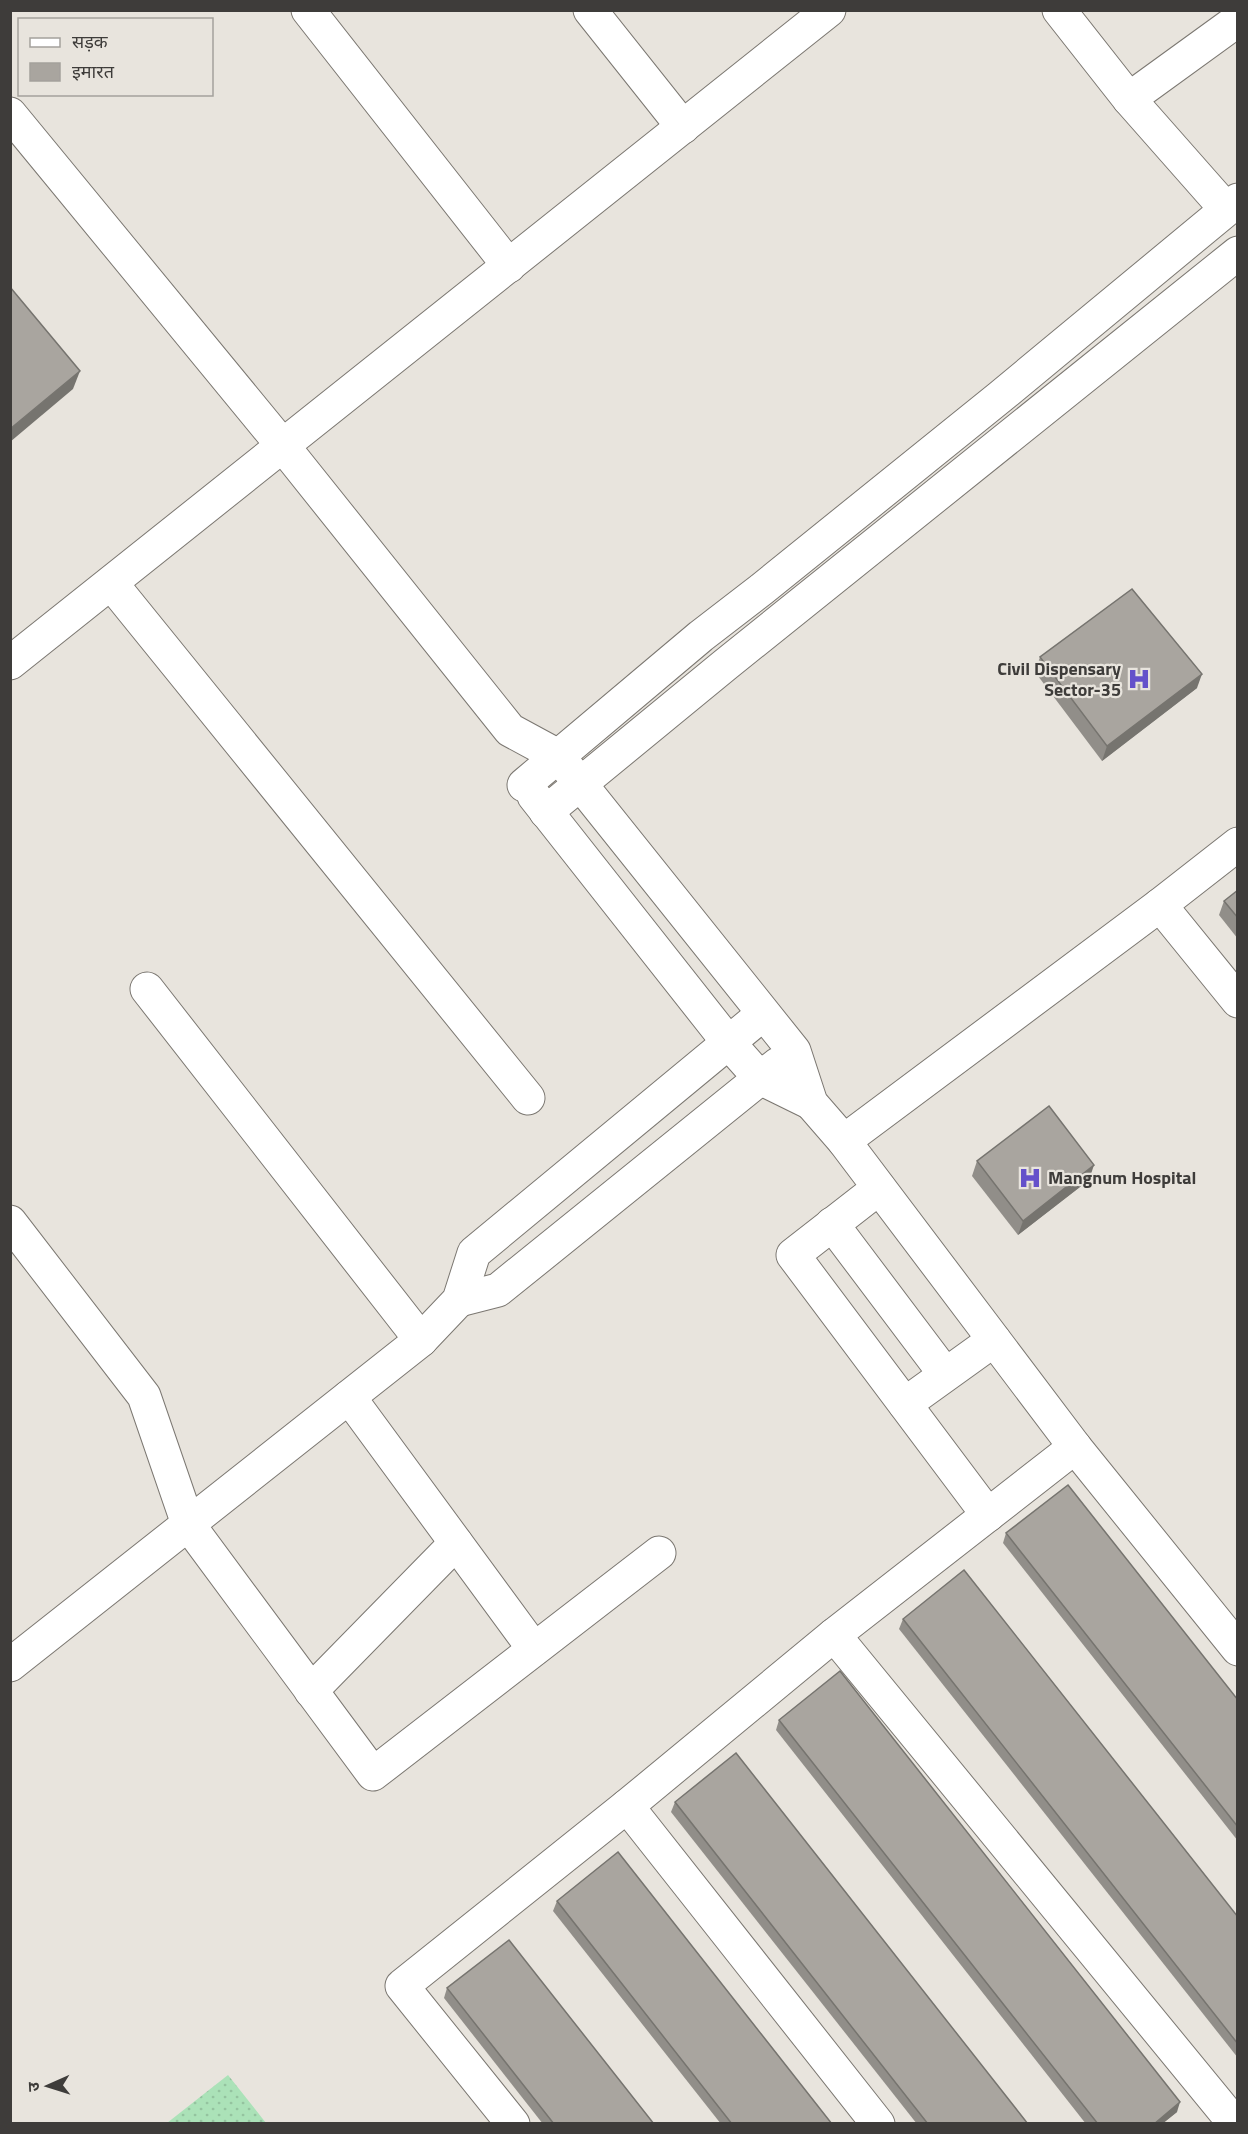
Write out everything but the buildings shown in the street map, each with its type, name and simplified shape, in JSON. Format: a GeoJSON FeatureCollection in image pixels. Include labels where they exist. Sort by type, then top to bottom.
{"type":"FeatureCollection","features":[{"type":"Feature","properties":{"kind":"street"},"geometry":{"type":"LineString","coordinates":[[308,10],[509,266]]}},
{"type":"Feature","properties":{"kind":"street"},"geometry":{"type":"LineString","coordinates":[[590,10],[683,127]]}},
{"type":"Feature","properties":{"kind":"street"},"geometry":{"type":"LineString","coordinates":[[10,663],[829,10]]}},
{"type":"Feature","properties":{"kind":"street"},"geometry":{"type":"LineString","coordinates":[[524,784],[701,636],[880,495],[1232,205],[1130,99],[1059,10]]}},
{"type":"Feature","properties":{"kind":"street"},"geometry":{"type":"LineString","coordinates":[[1130,99],[1238,20]]}},
{"type":"Feature","properties":{"kind":"street"},"geometry":{"type":"LineString","coordinates":[[10,114],[283,446],[510,730],[558,756],[794,1051],[811,1103],[844,1141],[1075,1447],[1238,1649]]}},
{"type":"Feature","properties":{"kind":"street"},"geometry":{"type":"LineString","coordinates":[[546,812],[1238,253]]}},
{"type":"Feature","properties":{"kind":"street"},"geometry":{"type":"LineString","coordinates":[[880,495],[904,522]]}},
{"type":"Feature","properties":{"kind":"street"},"geometry":{"type":"LineString","coordinates":[[111,583],[528,1098]]}},
{"type":"Feature","properties":{"kind":"street"},"geometry":{"type":"LineString","coordinates":[[510,730],[524,784],[728,1042],[760,1078],[811,1103]]}},
{"type":"Feature","properties":{"kind":"street"},"geometry":{"type":"LineString","coordinates":[[844,1141],[1238,844]]}},
{"type":"Feature","properties":{"kind":"street"},"geometry":{"type":"LineString","coordinates":[[1160,905],[1238,1001]]}},
{"type":"Feature","properties":{"kind":"street"},"geometry":{"type":"LineString","coordinates":[[147,989],[421,1340]]}},
{"type":"Feature","properties":{"kind":"street"},"geometry":{"type":"LineString","coordinates":[[10,1665],[421,1340],[459,1300],[474,1253],[763,1014]]}},
{"type":"Feature","properties":{"kind":"street"},"geometry":{"type":"LineString","coordinates":[[459,1300],[498,1290],[794,1051]]}},
{"type":"Feature","properties":{"kind":"street"},"geometry":{"type":"LineString","coordinates":[[879,1188],[793,1255],[988,1515]]}},
{"type":"Feature","properties":{"kind":"street"},"geometry":{"type":"LineString","coordinates":[[10,1222],[144,1396],[188,1524],[373,1774],[659,1553]]}},
{"type":"Feature","properties":{"kind":"street"},"geometry":{"type":"LineString","coordinates":[[832,1224],[945,1374]]}},
{"type":"Feature","properties":{"kind":"street"},"geometry":{"type":"LineString","coordinates":[[905,1404],[994,1340]]}},
{"type":"Feature","properties":{"kind":"street"},"geometry":{"type":"LineString","coordinates":[[348,1397],[534,1649]]}},
{"type":"Feature","properties":{"kind":"street"},"geometry":{"type":"LineString","coordinates":[[513,2124],[402,1986],[627,1806],[834,1635],[1075,1447]]}},
{"type":"Feature","properties":{"kind":"street"},"geometry":{"type":"LineString","coordinates":[[311,1691],[456,1543]]}},
{"type":"Feature","properties":{"kind":"street"},"geometry":{"type":"LineString","coordinates":[[834,1635],[1225,2113]]}},
{"type":"Feature","properties":{"kind":"street"},"geometry":{"type":"LineString","coordinates":[[627,1806],[878,2124]]}},
{"type":"Feature","properties":{"kind":"green space"},"geometry":{"type":"Polygon","coordinates":[[[228,2075],[266,2123],[167,2123],[228,2075]]]}},
{"type":"Feature","properties":{"kind":"place","name":"Civil Dispensary Sector-35"},"geometry":{"type":"Point","coordinates":[1139,679]}},
{"type":"Feature","properties":{"kind":"place","name":"Mangnum Hospital"},"geometry":{"type":"Point","coordinates":[1030,1178]}}]}
